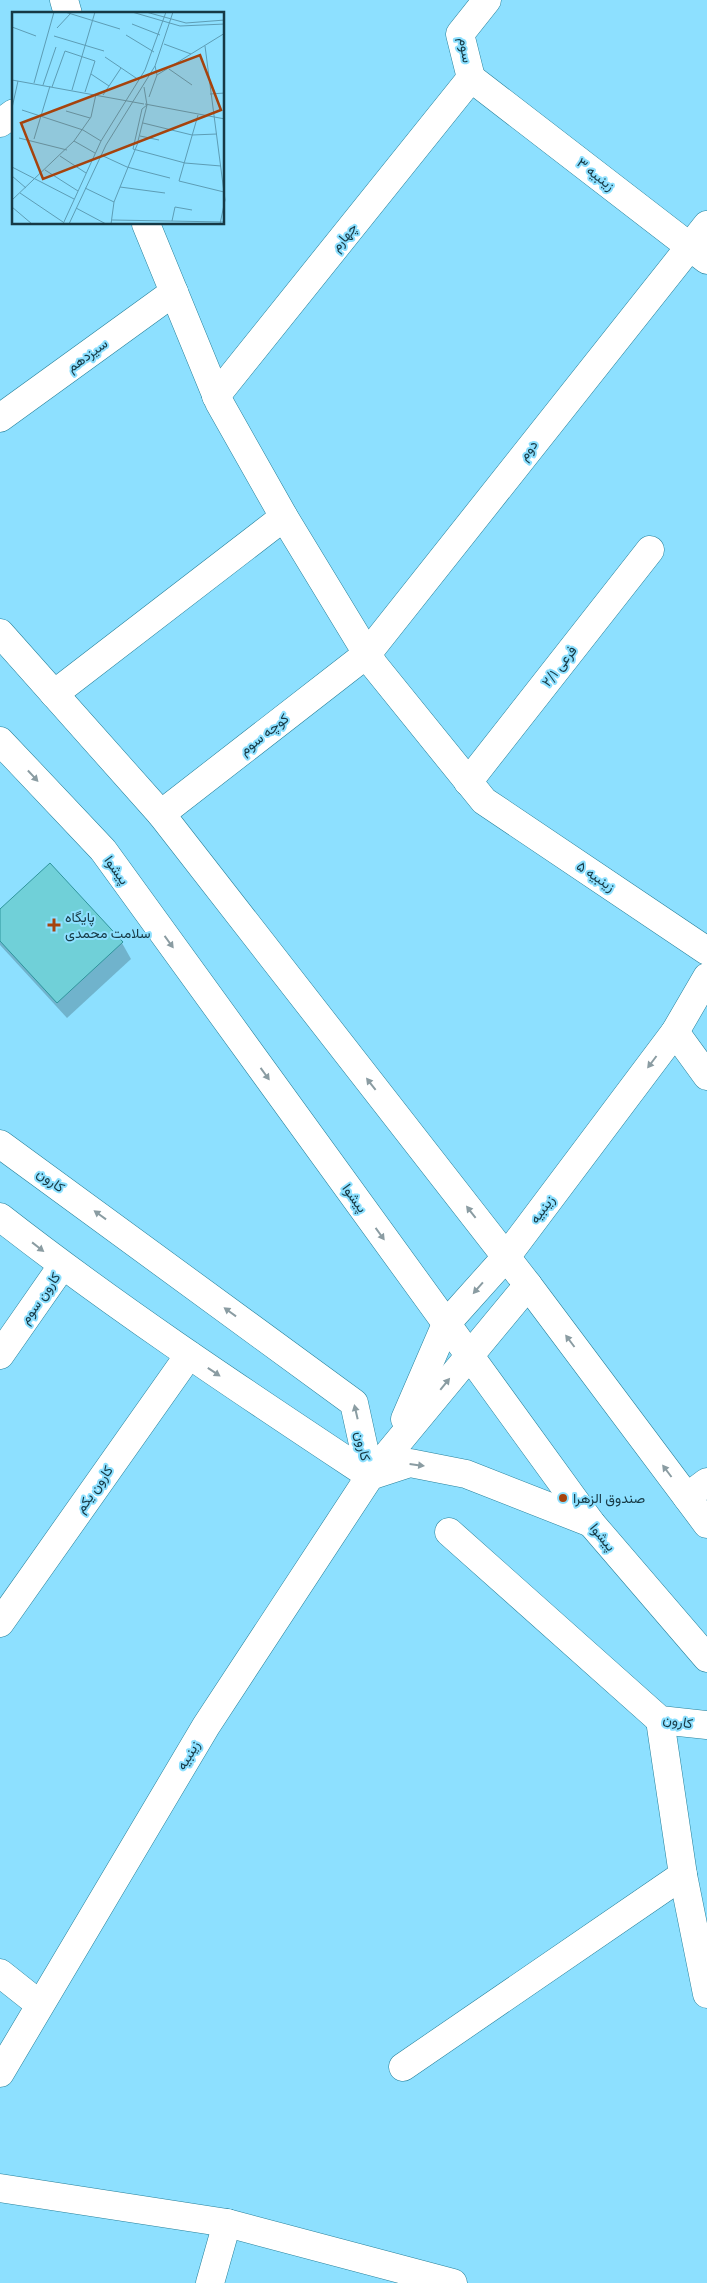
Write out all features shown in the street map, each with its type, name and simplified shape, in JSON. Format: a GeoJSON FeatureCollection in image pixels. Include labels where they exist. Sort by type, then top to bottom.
{"type":"FeatureCollection","features":[{"type":"Feature","properties":{"kind":"street","name":"سوم"},"geometry":{"type":"LineString","coordinates":[[478,83],[460,34],[487,0]]}},
{"type":"Feature","properties":{"kind":"street","name":"زینبیه ۳"},"geometry":{"type":"LineString","coordinates":[[478,83],[698,253]]}},
{"type":"Feature","properties":{"kind":"street","name":"چهارم"},"geometry":{"type":"LineString","coordinates":[[216,396],[478,83]]}},
{"type":"Feature","properties":{"kind":"street"},"geometry":{"type":"LineString","coordinates":[[0,123],[12,114]]}},
{"type":"Feature","properties":{"kind":"street","name":"زینبیه ۵"},"geometry":{"type":"LineString","coordinates":[[146,225],[216,396],[284,517],[374,666],[476,792],[707,951]]}},
{"type":"Feature","properties":{"kind":"street","name":"دوم"},"geometry":{"type":"LineString","coordinates":[[366,654],[698,253],[707,225]]}},
{"type":"Feature","properties":{"kind":"street","name":"سیزدهم"},"geometry":{"type":"LineString","coordinates":[[0,418],[174,292]]}},
{"type":"Feature","properties":{"kind":"street"},"geometry":{"type":"LineString","coordinates":[[54,694],[284,517]]}},
{"type":"Feature","properties":{"kind":"street","name":"فرعی ۲/۱"},"geometry":{"type":"LineString","coordinates":[[476,792],[650,550]]}},
{"type":"Feature","properties":{"kind":"street"},"geometry":{"type":"LineString","coordinates":[[0,633],[161,814],[528,1285],[697,1489],[707,1524]]}},
{"type":"Feature","properties":{"kind":"street","name":"کوچه سوم"},"geometry":{"type":"LineString","coordinates":[[161,814],[366,654]]}},
{"type":"Feature","properties":{"kind":"street","name":"پیشوا"},"geometry":{"type":"LineString","coordinates":[[4,753],[103,850],[591,1523],[707,1658]]}},
{"type":"Feature","properties":{"kind":"street","name":"زینبیه"},"geometry":{"type":"LineString","coordinates":[[392,1448],[446,1324],[506,1257],[675,1032],[707,977]]}},
{"type":"Feature","properties":{"kind":"street"},"geometry":{"type":"LineString","coordinates":[[675,1032],[707,1076]]}},
{"type":"Feature","properties":{"kind":"street","name":"کارون"},"geometry":{"type":"LineString","coordinates":[[0,1144],[354,1403],[370,1476]]}},
{"type":"Feature","properties":{"kind":"street","name":"کارون"},"geometry":{"type":"LineString","coordinates":[[0,1217],[62,1266],[188,1355],[370,1476]]}},
{"type":"Feature","properties":{"kind":"street","name":"کارون سوم"},"geometry":{"type":"LineString","coordinates":[[0,1355],[62,1266]]}},
{"type":"Feature","properties":{"kind":"street","name":"زینبیه"},"geometry":{"type":"LineString","coordinates":[[0,2073],[206,1726],[370,1476],[468,1355],[528,1285]]}},
{"type":"Feature","properties":{"kind":"street","name":"کارون یکم"},"geometry":{"type":"LineString","coordinates":[[0,1624],[188,1355]]}},
{"type":"Feature","properties":{"kind":"street"},"geometry":{"type":"LineString","coordinates":[[370,1476],[410,1463],[466,1474],[591,1523]]}},
{"type":"Feature","properties":{"kind":"street","name":"کارون"},"geometry":{"type":"LineString","coordinates":[[449,1532],[660,1720],[707,1725]]}},
{"type":"Feature","properties":{"kind":"street"},"geometry":{"type":"LineString","coordinates":[[660,1720],[683,1875],[707,1994]]}},
{"type":"Feature","properties":{"kind":"street"},"geometry":{"type":"LineString","coordinates":[[403,2067],[683,1875]]}},
{"type":"Feature","properties":{"kind":"street"},"geometry":{"type":"LineString","coordinates":[[0,1973],[40,2004]]}},
{"type":"Feature","properties":{"kind":"street"},"geometry":{"type":"LineString","coordinates":[[0,2188],[227,2223],[453,2283]]}},
{"type":"Feature","properties":{"kind":"street"},"geometry":{"type":"LineString","coordinates":[[210,2283],[227,2223]]}},
{"type":"Feature","properties":{"kind":"building","name":"پایگاه سلامت محمدی"},"geometry":{"type":"Polygon","coordinates":[[[50,863],[123,942],[57,1003],[0,941],[0,909],[50,863]]]}},
{"type":"Feature","properties":{"kind":"place","name":"پایگاه سلامت محمدی"},"geometry":{"type":"Point","coordinates":[54,925]}},
{"type":"Feature","properties":{"kind":"place","name":"صندوق الزهرا"},"geometry":{"type":"Point","coordinates":[563,1498]}}]}
